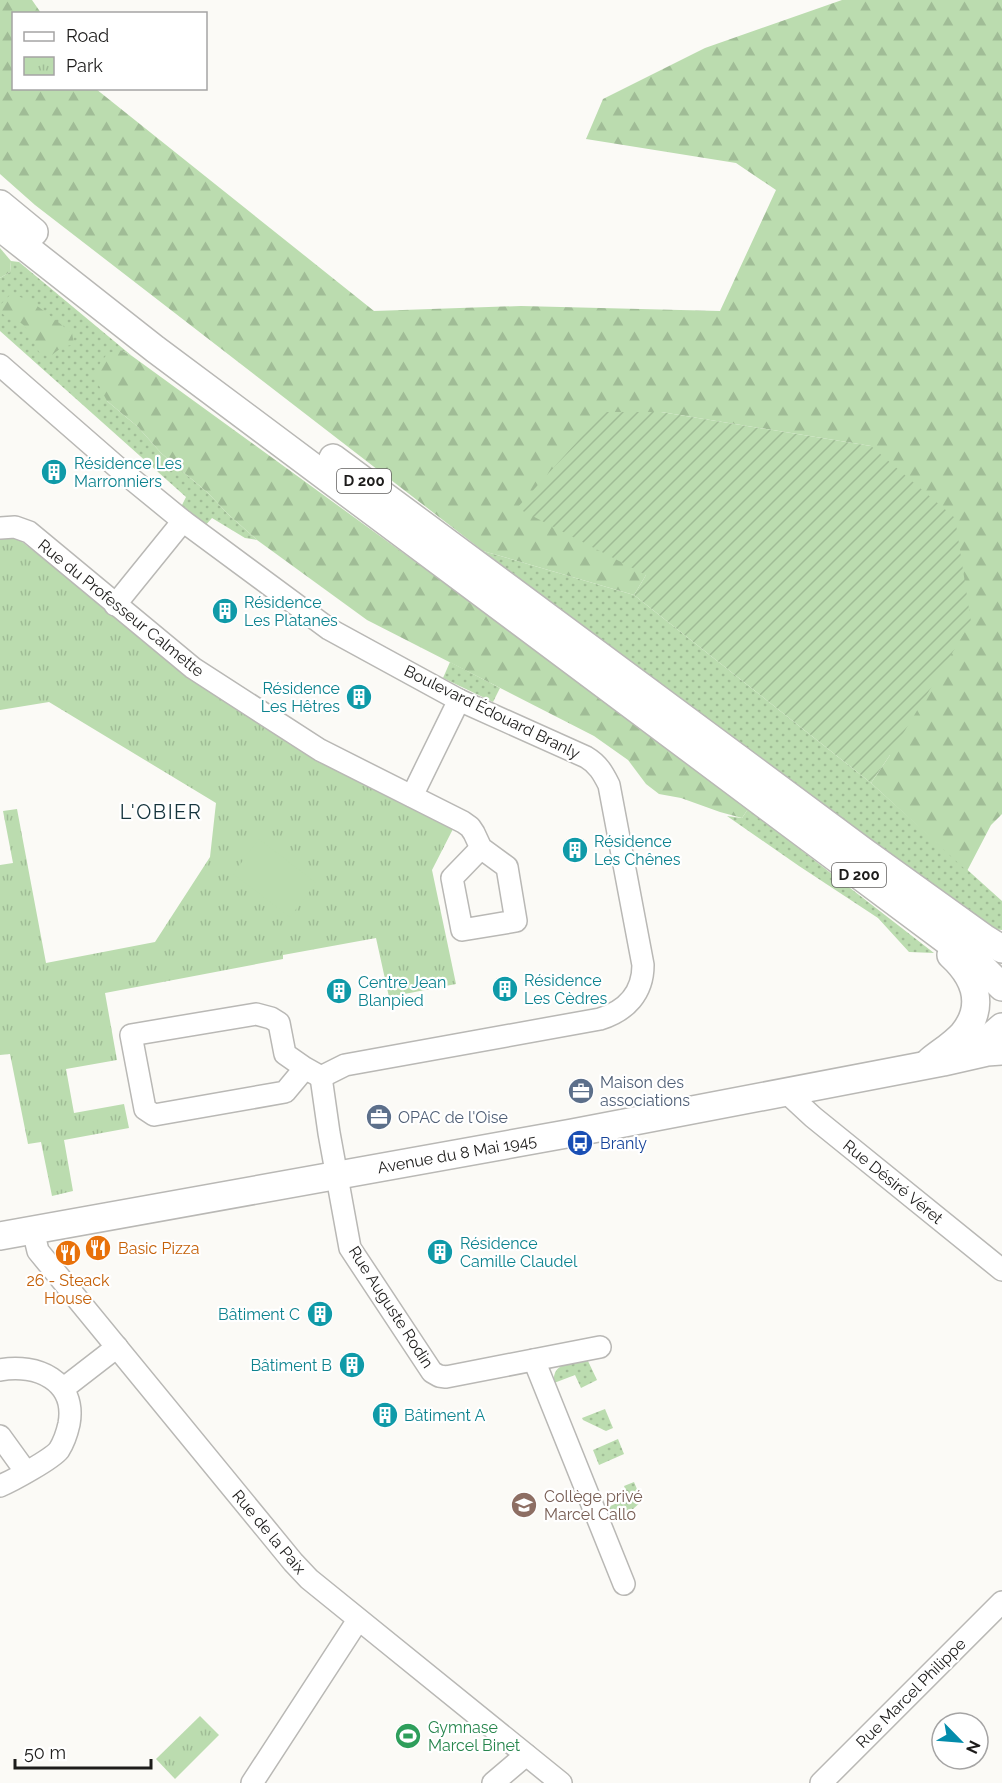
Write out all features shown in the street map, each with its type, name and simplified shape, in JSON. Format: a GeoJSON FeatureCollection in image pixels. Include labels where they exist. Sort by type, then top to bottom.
{"type":"FeatureCollection","features":[{"type":"Feature","properties":{"kind":"main road","name":"D 200"},"geometry":{"type":"LineString","coordinates":[[0,204],[60,254],[170,338],[863,851],[976,933],[1002,949]]}},
{"type":"Feature","properties":{"kind":"main road","name":"D 200"},"geometry":{"type":"LineString","coordinates":[[0,227],[155,349],[984,969],[1002,987]]}},
{"type":"Feature","properties":{"kind":"main road"},"geometry":{"type":"LineString","coordinates":[[893,901],[959,961],[970,975],[973,984],[976,1003],[968,1027],[955,1042],[921,1064]]}},
{"type":"Feature","properties":{"kind":"main road","name":"Avenue du 8 Mai 1945"},"geometry":{"type":"LineString","coordinates":[[921,1064],[980,1044],[994,1036],[1002,1027]]}},
{"type":"Feature","properties":{"kind":"main road","name":"Avenue du 8 Mai 1945"},"geometry":{"type":"LineString","coordinates":[[0,1236],[572,1133],[921,1064],[1002,1051]]}},
{"type":"Feature","properties":{"kind":"street","name":"Boulevard Édouard Branly"},"geometry":{"type":"LineString","coordinates":[[0,365],[117,467],[183,520],[328,629],[459,700],[576,752],[594,762],[609,785],[642,957],[641,984],[625,1007],[600,1019],[313,1072]]}},
{"type":"Feature","properties":{"kind":"street"},"geometry":{"type":"LineString","coordinates":[[115,604],[183,520]]}},
{"type":"Feature","properties":{"kind":"street","name":"Rue du Professeur Calmette"},"geometry":{"type":"LineString","coordinates":[[0,528],[15,527],[29,532],[180,659],[320,750],[470,827],[482,848]]}},
{"type":"Feature","properties":{"kind":"street"},"geometry":{"type":"LineString","coordinates":[[412,796],[459,700]]}},
{"type":"Feature","properties":{"kind":"street"},"geometry":{"type":"LineString","coordinates":[[313,1072],[285,1092],[154,1115],[146,1109],[131,1035],[256,1014],[279,1023],[285,1054],[313,1072],[337,1175]]}},
{"type":"Feature","properties":{"kind":"street","name":"Rue Désiré Véret"},"geometry":{"type":"LineString","coordinates":[[786,1092],[813,1117],[1002,1270]]}},
{"type":"Feature","properties":{"kind":"street","name":"Rue Auguste Rodin"},"geometry":{"type":"LineString","coordinates":[[337,1175],[350,1248],[432,1372],[438,1376],[446,1377],[600,1347]]}},
{"type":"Feature","properties":{"kind":"street","name":"Rue de la Paix"},"geometry":{"type":"LineString","coordinates":[[33,1230],[38,1251],[292,1562],[358,1620],[561,1783]]}},
{"type":"Feature","properties":{"kind":"street"},"geometry":{"type":"LineString","coordinates":[[64,1388],[117,1347]]}},
{"type":"Feature","properties":{"kind":"street"},"geometry":{"type":"LineString","coordinates":[[534,1360],[624,1584]]}},
{"type":"Feature","properties":{"kind":"street"},"geometry":{"type":"LineString","coordinates":[[0,1370],[28,1369],[47,1375],[64,1388],[69,1400],[71,1415],[67,1434],[58,1452],[0,1486]]}},
{"type":"Feature","properties":{"kind":"street"},"geometry":{"type":"LineString","coordinates":[[0,1436],[26,1472]]}},
{"type":"Feature","properties":{"kind":"street","name":"Rue Marcel Philippe"},"geometry":{"type":"LineString","coordinates":[[821,1783],[1002,1602]]}},
{"type":"Feature","properties":{"kind":"street"},"geometry":{"type":"LineString","coordinates":[[252,1783],[358,1620]]}},
{"type":"Feature","properties":{"kind":"street"},"geometry":{"type":"LineString","coordinates":[[493,1783],[526,1755]]}},
{"type":"Feature","properties":{"kind":"green space"},"geometry":{"type":"Polygon","coordinates":[[[0,0],[32,0],[40,12],[12,12],[12,90],[97,90],[374,311],[521,306],[720,311],[776,190],[736,163],[586,139],[603,99],[705,48],[842,0],[1002,0],[1002,814],[991,825],[967,871],[871,783],[890,755],[871,446],[661,412],[605,412],[646,575],[634,595],[483,551],[35,205],[0,174],[0,0]]]}},
{"type":"Feature","properties":{"kind":"green space"},"geometry":{"type":"Polygon","coordinates":[[[0,248],[11,261],[10,272],[0,278],[0,248]]]}},
{"type":"Feature","properties":{"kind":"green space"},"geometry":{"type":"Polygon","coordinates":[[[11,261],[19,262],[132,356],[121,350],[107,401],[138,427],[161,453],[208,493],[257,540],[245,538],[212,518],[204,527],[180,509],[186,497],[0,331],[0,278],[10,272],[11,261]]]}},
{"type":"Feature","properties":{"kind":"green space"},"geometry":{"type":"Polygon","coordinates":[[[11,294],[36,305],[72,333],[74,344],[61,348],[49,357],[39,352],[25,327],[1,312],[2,303],[11,294]]]}},
{"type":"Feature","properties":{"kind":"green space"},"geometry":{"type":"Polygon","coordinates":[[[121,350],[654,735],[748,809],[742,818],[681,798],[659,794],[646,784],[628,760],[594,736],[367,620],[257,540],[208,493],[161,453],[138,427],[107,401],[95,378],[100,363],[108,353],[121,350]]]}},
{"type":"Feature","properties":{"kind":"green space"},"geometry":{"type":"Polygon","coordinates":[[[604,412],[661,412],[871,446],[955,518],[971,622],[871,783],[634,595],[646,575],[517,508],[604,412]]]}},
{"type":"Feature","properties":{"kind":"green space"},"geometry":{"type":"Polygon","coordinates":[[[8,536],[21,541],[96,600],[451,824],[453,829],[432,870],[456,984],[389,997],[376,938],[283,955],[283,959],[105,993],[117,1060],[66,1069],[74,1113],[124,1104],[129,1128],[64,1140],[73,1191],[52,1196],[41,1142],[28,1144],[10,1054],[0,1055],[0,865],[13,863],[3,811],[17,809],[46,963],[155,942],[210,857],[216,803],[49,702],[0,710],[0,538],[8,536]]]}},
{"type":"Feature","properties":{"kind":"green space"},"geometry":{"type":"Polygon","coordinates":[[[483,551],[634,595],[871,783],[1002,901],[1002,930],[992,929],[734,740],[483,551]]]}},
{"type":"Feature","properties":{"kind":"green space"},"geometry":{"type":"Polygon","coordinates":[[[450,662],[500,688],[493,702],[443,678],[450,662]]]}},
{"type":"Feature","properties":{"kind":"green space"},"geometry":{"type":"Polygon","coordinates":[[[748,809],[934,953],[909,952],[878,918],[727,816],[742,818],[748,809]]]}},
{"type":"Feature","properties":{"kind":"green space"},"geometry":{"type":"Polygon","coordinates":[[[259,839],[316,883],[290,917],[233,874],[259,839]]]}},
{"type":"Feature","properties":{"kind":"green space"},"geometry":{"type":"Polygon","coordinates":[[[588,1361],[597,1380],[581,1388],[575,1375],[554,1383],[554,1376],[560,1367],[570,1363],[588,1361]]]}},
{"type":"Feature","properties":{"kind":"green space"},"geometry":{"type":"Polygon","coordinates":[[[605,1409],[613,1428],[606,1431],[582,1418],[605,1409]]]}},
{"type":"Feature","properties":{"kind":"green space"},"geometry":{"type":"Polygon","coordinates":[[[618,1439],[624,1454],[599,1465],[593,1450],[618,1439]]]}},
{"type":"Feature","properties":{"kind":"green space"},"geometry":{"type":"Polygon","coordinates":[[[634,1482],[642,1501],[633,1509],[613,1517],[608,1507],[629,1498],[624,1486],[634,1482]]]}},
{"type":"Feature","properties":{"kind":"green space"},"geometry":{"type":"Polygon","coordinates":[[[200,1716],[219,1735],[175,1779],[156,1759],[200,1716]]]}},
{"type":"Feature","properties":{"kind":"place","name":"Résidence Les Marronniers"},"geometry":{"type":"Point","coordinates":[54,472]}},
{"type":"Feature","properties":{"kind":"place","name":"Résidence Les Platanes"},"geometry":{"type":"Point","coordinates":[225,611]}},
{"type":"Feature","properties":{"kind":"place","name":"Résidence Les Hêtres"},"geometry":{"type":"Point","coordinates":[359,697]}},
{"type":"Feature","properties":{"kind":"place","name":"Résidence Les Chênes"},"geometry":{"type":"Point","coordinates":[575,850]}},
{"type":"Feature","properties":{"kind":"place","name":"Résidence Les Cèdres"},"geometry":{"type":"Point","coordinates":[505,989]}},
{"type":"Feature","properties":{"kind":"place","name":"Centre Jean Blanpied"},"geometry":{"type":"Point","coordinates":[339,991]}},
{"type":"Feature","properties":{"kind":"place","name":"Maison des associations"},"geometry":{"type":"Point","coordinates":[581,1091]}},
{"type":"Feature","properties":{"kind":"place","name":"OPAC de l'Oise"},"geometry":{"type":"Point","coordinates":[379,1117]}},
{"type":"Feature","properties":{"kind":"place","name":"Branly"},"geometry":{"type":"Point","coordinates":[580,1143]}},
{"type":"Feature","properties":{"kind":"place","name":"Basic Pizza"},"geometry":{"type":"Point","coordinates":[98,1248]}},
{"type":"Feature","properties":{"kind":"place","name":"Résidence Camille Claudel"},"geometry":{"type":"Point","coordinates":[440,1252]}},
{"type":"Feature","properties":{"kind":"place","name":"26 - Steack House"},"geometry":{"type":"Point","coordinates":[68,1253]}},
{"type":"Feature","properties":{"kind":"place","name":"Bâtiment C"},"geometry":{"type":"Point","coordinates":[320,1314]}},
{"type":"Feature","properties":{"kind":"place","name":"Bâtiment B"},"geometry":{"type":"Point","coordinates":[352,1365]}},
{"type":"Feature","properties":{"kind":"place","name":"Bâtiment A"},"geometry":{"type":"Point","coordinates":[385,1415]}},
{"type":"Feature","properties":{"kind":"place","name":"Collège privé Marcel Callo"},"geometry":{"type":"Point","coordinates":[524,1505]}},
{"type":"Feature","properties":{"kind":"place","name":"Gymnase Marcel Binet"},"geometry":{"type":"Point","coordinates":[408,1736]}},
{"type":"Feature","properties":{"kind":"district","name":"L'OBIER"},"geometry":{"type":"Point","coordinates":[161,812]}}]}
